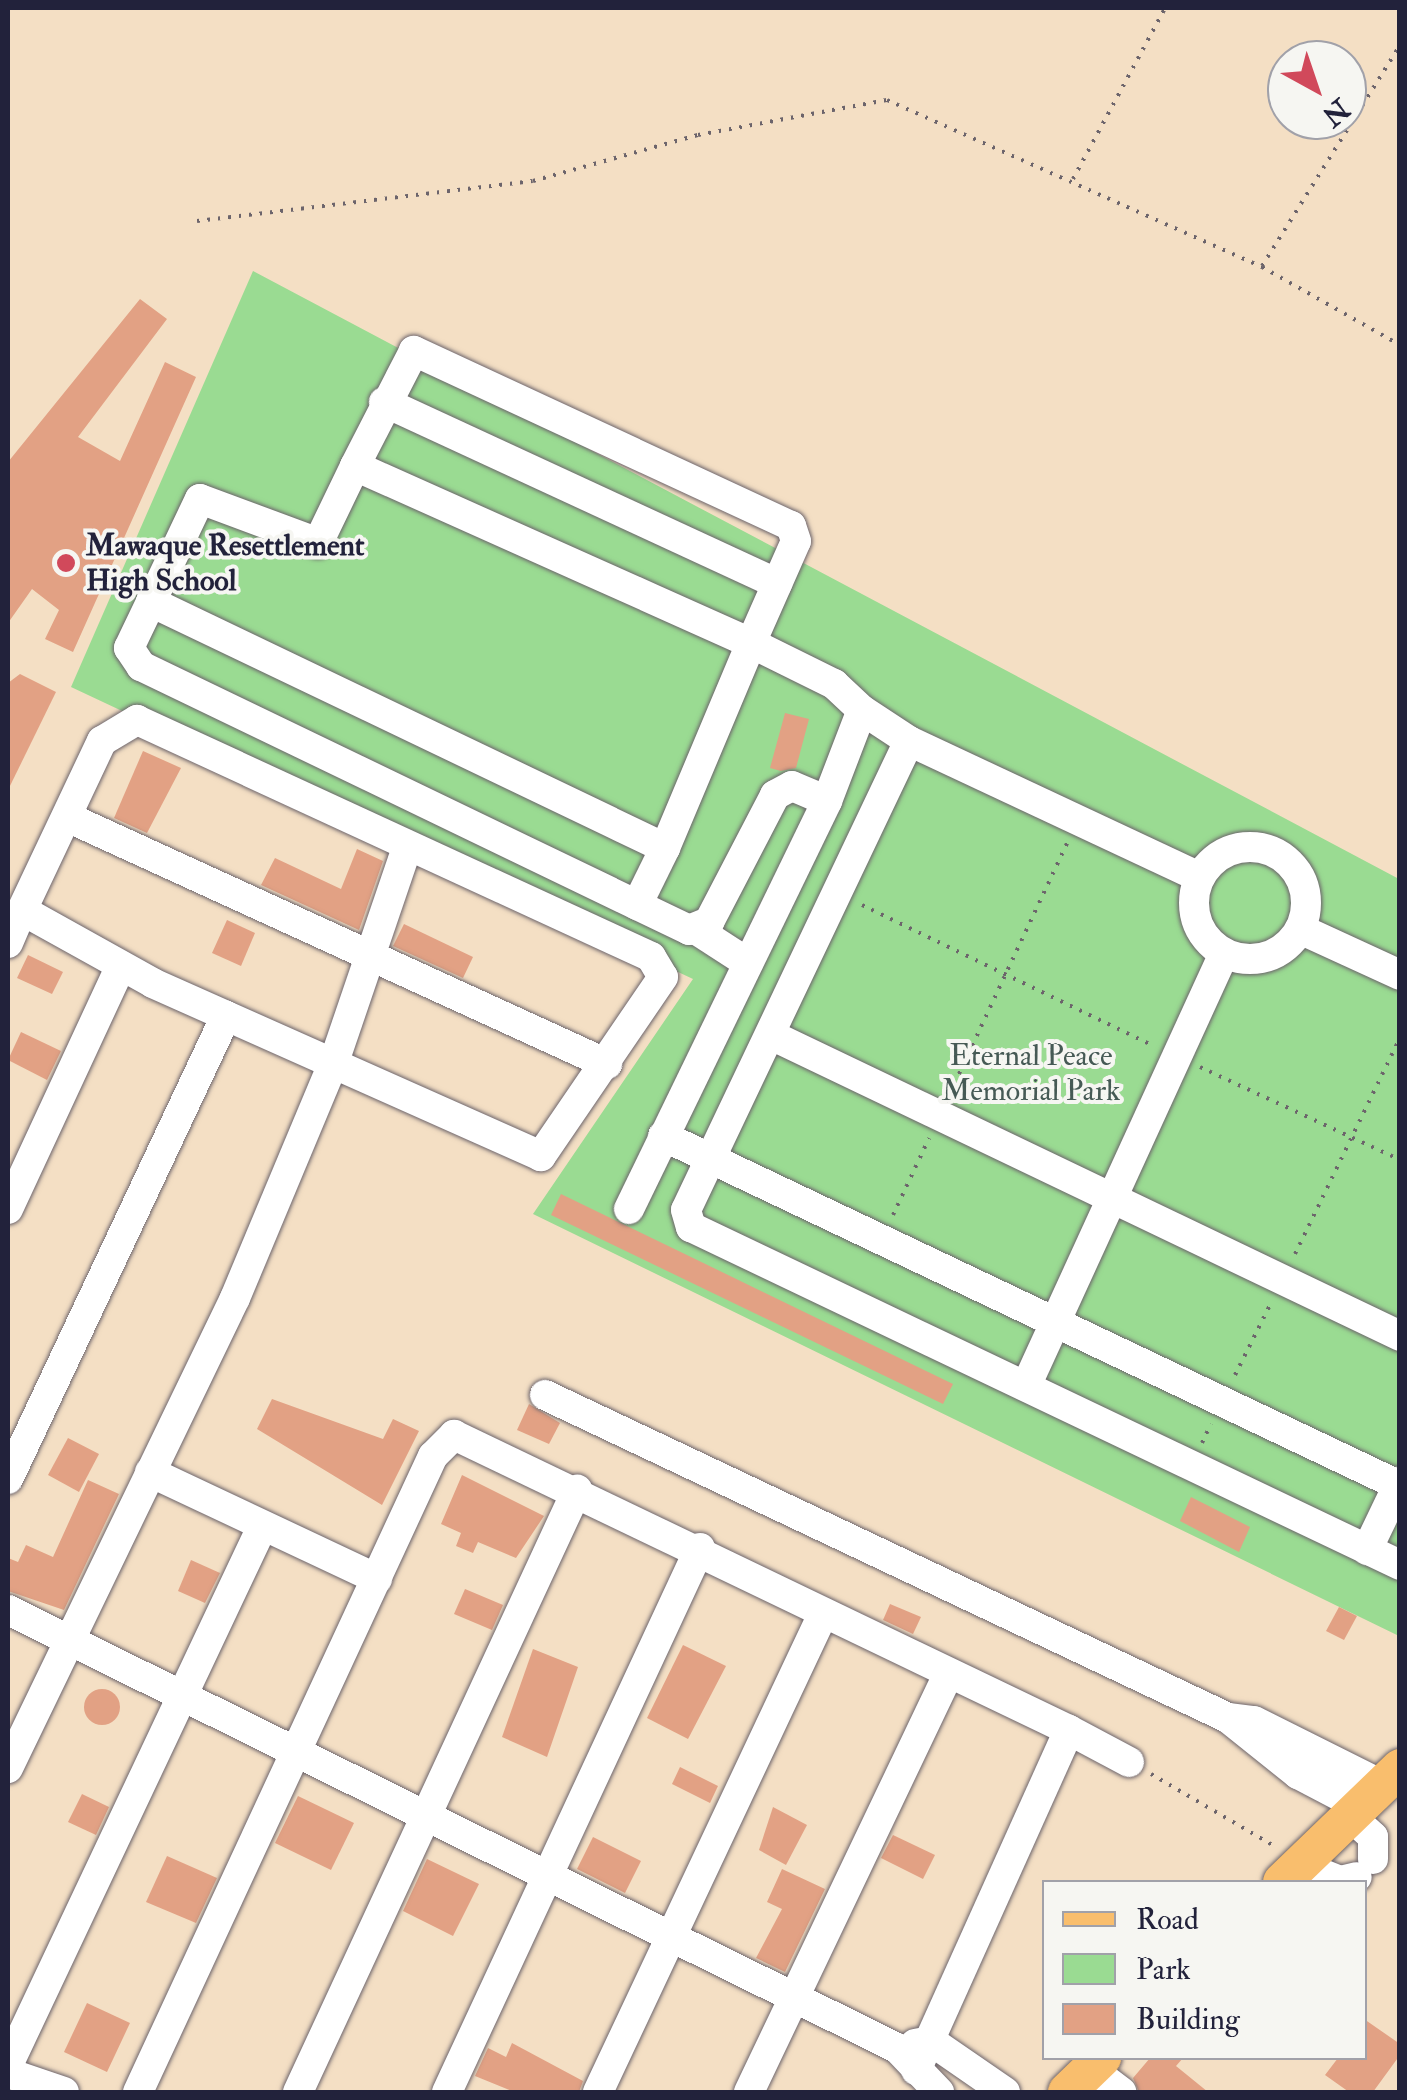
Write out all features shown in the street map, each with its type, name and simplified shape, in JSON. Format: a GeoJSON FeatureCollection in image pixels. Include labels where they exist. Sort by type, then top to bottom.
{"type":"FeatureCollection","features":[{"type":"Feature","properties":{"kind":"main road"},"geometry":{"type":"LineString","coordinates":[[1291,1874],[1372,1794]]}},
{"type":"Feature","properties":{"kind":"street"},"geometry":{"type":"LineString","coordinates":[[636,905],[664,848],[796,532],[756,509],[414,351],[384,402],[318,543],[200,499],[150,602],[132,660],[636,905],[700,932],[748,963]]}},
{"type":"Feature","properties":{"kind":"street"},"geometry":{"type":"LineString","coordinates":[[384,402],[777,584]]}},
{"type":"Feature","properties":{"kind":"street"},"geometry":{"type":"LineString","coordinates":[[355,466],[751,643],[834,684],[862,710],[909,740],[1199,876]]}},
{"type":"Feature","properties":{"kind":"street"},"geometry":{"type":"LineString","coordinates":[[150,602],[664,848]]}},
{"type":"Feature","properties":{"kind":"street"},"geometry":{"type":"LineString","coordinates":[[629,1209],[828,801],[862,710]]}},
{"type":"Feature","properties":{"kind":"street"},"geometry":{"type":"LineString","coordinates":[[8,943],[22,910],[102,741],[137,720],[664,968],[607,1064],[541,1156],[335,1059],[226,1016],[121,966],[22,910]]}},
{"type":"Feature","properties":{"kind":"street"},"geometry":{"type":"LineString","coordinates":[[909,740],[841,894],[686,1210],[690,1227],[1193,1462],[1400,1565]]}},
{"type":"Feature","properties":{"kind":"street"},"geometry":{"type":"LineString","coordinates":[[700,932],[775,795],[792,786],[828,801]]}},
{"type":"Feature","properties":{"kind":"street"},"geometry":{"type":"LineString","coordinates":[[67,817],[371,962],[607,1064]]}},
{"type":"Feature","properties":{"kind":"street"},"geometry":{"type":"LineString","coordinates":[[1247,846],[1276,852],[1298,872],[1307,900],[1300,928],[1280,950],[1252,959],[1224,953],[1202,934],[1193,906],[1199,876],[1219,855],[1247,846]]}},
{"type":"Feature","properties":{"kind":"street"},"geometry":{"type":"LineString","coordinates":[[8,1768],[66,1640],[150,1472],[335,1059],[407,847]]}},
{"type":"Feature","properties":{"kind":"street"},"geometry":{"type":"LineString","coordinates":[[1300,928],[1400,976]]}},
{"type":"Feature","properties":{"kind":"street"},"geometry":{"type":"LineString","coordinates":[[1026,1386],[1224,953]]}},
{"type":"Feature","properties":{"kind":"street"},"geometry":{"type":"LineString","coordinates":[[8,1210],[121,966]]}},
{"type":"Feature","properties":{"kind":"street"},"geometry":{"type":"LineString","coordinates":[[8,1479],[226,1016]]}},
{"type":"Feature","properties":{"kind":"street"},"geometry":{"type":"LineString","coordinates":[[772,1036],[1400,1336]]}},
{"type":"Feature","properties":{"kind":"street"},"geometry":{"type":"LineString","coordinates":[[663,1136],[1224,1397],[1398,1483],[1367,1550]]}},
{"type":"Feature","properties":{"kind":"street"},"geometry":{"type":"LineString","coordinates":[[546,1396],[1228,1718],[1298,1774],[1372,1794],[1372,1837],[1365,1868],[1342,1880]]}},
{"type":"Feature","properties":{"kind":"street"},"geometry":{"type":"LineString","coordinates":[[138,2092],[300,1752],[433,1456],[454,1435],[700,1548],[822,1616],[946,1677],[1068,1730],[1128,1762]]}},
{"type":"Feature","properties":{"kind":"street"},"geometry":{"type":"LineString","coordinates":[[150,1472],[261,1529],[377,1578]]}},
{"type":"Feature","properties":{"kind":"street"},"geometry":{"type":"LineString","coordinates":[[298,2092],[577,1490]]}},
{"type":"Feature","properties":{"kind":"street"},"geometry":{"type":"LineString","coordinates":[[64,2092],[8,2069],[179,1692],[261,1529]]}},
{"type":"Feature","properties":{"kind":"street"},"geometry":{"type":"LineString","coordinates":[[447,2092],[700,1548]]}},
{"type":"Feature","properties":{"kind":"street"},"geometry":{"type":"LineString","coordinates":[[8,1610],[426,1812],[670,1940],[792,1996],[907,2059],[939,2092]]}},
{"type":"Feature","properties":{"kind":"street"},"geometry":{"type":"LineString","coordinates":[[598,2092],[822,1616]]}},
{"type":"Feature","properties":{"kind":"street"},"geometry":{"type":"LineString","coordinates":[[749,2092],[946,1677]]}},
{"type":"Feature","properties":{"kind":"street"},"geometry":{"type":"LineString","coordinates":[[907,2059],[930,2040],[1068,1730]]}},
{"type":"Feature","properties":{"kind":"street"},"geometry":{"type":"LineString","coordinates":[[1291,1874],[1333,1880]]}},
{"type":"Feature","properties":{"kind":"street"},"geometry":{"type":"LineString","coordinates":[[930,2040],[1005,2092]]}},
{"type":"Feature","properties":{"kind":"street"},"geometry":{"type":"LineString","coordinates":[[1087,2073],[1121,2092]]}},
{"type":"Feature","properties":{"kind":"path"},"geometry":{"type":"LineString","coordinates":[[1072,180],[1165,8]]}},
{"type":"Feature","properties":{"kind":"path"},"geometry":{"type":"LineString","coordinates":[[1262,266],[1400,45]]}},
{"type":"Feature","properties":{"kind":"path"},"geometry":{"type":"LineString","coordinates":[[197,220],[533,181],[698,135],[887,100],[1262,266],[1400,345]]}},
{"type":"Feature","properties":{"kind":"path"},"geometry":{"type":"LineString","coordinates":[[882,1238],[1079,818]]}},
{"type":"Feature","properties":{"kind":"path"},"geometry":{"type":"LineString","coordinates":[[841,894],[1400,1160]]}},
{"type":"Feature","properties":{"kind":"path"},"geometry":{"type":"LineString","coordinates":[[1193,1462],[1400,1038]]}},
{"type":"Feature","properties":{"kind":"path"},"geometry":{"type":"LineString","coordinates":[[1128,1762],[1246,1824],[1291,1874]]}},
{"type":"Feature","properties":{"kind":"green space","name":"Eternal Peace Memorial Park"},"geometry":{"type":"Polygon","coordinates":[[[253,271],[1399,879],[1399,1636],[533,1214],[693,979],[71,687],[253,271]]]}},
{"type":"Feature","properties":{"kind":"building"},"geometry":{"type":"Polygon","coordinates":[[[140,299],[167,319],[78,437],[120,461],[165,362],[196,377],[73,652],[45,639],[59,610],[32,589],[8,623],[8,462],[140,299]]]}},
{"type":"Feature","properties":{"kind":"building"},"geometry":{"type":"Polygon","coordinates":[[[20,674],[56,692],[8,790],[8,683],[20,674]]]}},
{"type":"Feature","properties":{"kind":"building"},"geometry":{"type":"Polygon","coordinates":[[[785,713],[809,719],[796,768],[781,771],[770,768],[785,713]]]}},
{"type":"Feature","properties":{"kind":"building"},"geometry":{"type":"Polygon","coordinates":[[[143,751],[181,768],[147,833],[114,818],[143,751]]]}},
{"type":"Feature","properties":{"kind":"building"},"geometry":{"type":"Polygon","coordinates":[[[357,849],[383,861],[359,930],[261,885],[275,858],[341,889],[357,849]]]}},
{"type":"Feature","properties":{"kind":"building"},"geometry":{"type":"Polygon","coordinates":[[[227,920],[255,933],[241,966],[212,953],[227,920]]]}},
{"type":"Feature","properties":{"kind":"building"},"geometry":{"type":"Polygon","coordinates":[[[404,924],[473,957],[463,978],[393,946],[404,924]]]}},
{"type":"Feature","properties":{"kind":"building"},"geometry":{"type":"Polygon","coordinates":[[[28,955],[63,972],[52,994],[17,978],[28,955]]]}},
{"type":"Feature","properties":{"kind":"building"},"geometry":{"type":"Polygon","coordinates":[[[21,1032],[61,1051],[47,1080],[8,1060],[21,1032]]]}},
{"type":"Feature","properties":{"kind":"building"},"geometry":{"type":"Polygon","coordinates":[[[561,1194],[953,1384],[943,1404],[551,1215],[561,1194]]]}},
{"type":"Feature","properties":{"kind":"building"},"geometry":{"type":"Polygon","coordinates":[[[272,1399],[383,1439],[393,1419],[419,1431],[382,1505],[257,1429],[272,1399]]]}},
{"type":"Feature","properties":{"kind":"building"},"geometry":{"type":"Polygon","coordinates":[[[529,1404],[560,1423],[549,1444],[517,1430],[529,1404]]]}},
{"type":"Feature","properties":{"kind":"building"},"geometry":{"type":"Polygon","coordinates":[[[68,1438],[99,1454],[79,1492],[48,1475],[68,1438]]]}},
{"type":"Feature","properties":{"kind":"building"},"geometry":{"type":"Polygon","coordinates":[[[462,1475],[544,1516],[516,1558],[478,1542],[473,1553],[456,1546],[461,1533],[441,1524],[462,1475]]]}},
{"type":"Feature","properties":{"kind":"building"},"geometry":{"type":"Polygon","coordinates":[[[88,1480],[119,1494],[64,1610],[8,1591],[8,1558],[18,1562],[26,1545],[53,1557],[88,1480]]]}},
{"type":"Feature","properties":{"kind":"building"},"geometry":{"type":"Polygon","coordinates":[[[1191,1497],[1250,1527],[1239,1552],[1180,1521],[1191,1497]]]}},
{"type":"Feature","properties":{"kind":"building"},"geometry":{"type":"Polygon","coordinates":[[[191,1560],[220,1573],[205,1603],[178,1591],[191,1560]]]}},
{"type":"Feature","properties":{"kind":"building"},"geometry":{"type":"Polygon","coordinates":[[[465,1589],[503,1605],[492,1630],[454,1614],[465,1589]]]}},
{"type":"Feature","properties":{"kind":"building"},"geometry":{"type":"Polygon","coordinates":[[[890,1604],[921,1617],[913,1634],[883,1620],[890,1604]]]}},
{"type":"Feature","properties":{"kind":"building"},"geometry":{"type":"Polygon","coordinates":[[[1339,1607],[1357,1616],[1344,1640],[1326,1631],[1339,1607]]]}},
{"type":"Feature","properties":{"kind":"building"},"geometry":{"type":"Polygon","coordinates":[[[683,1645],[726,1666],[688,1739],[647,1718],[683,1645]]]}},
{"type":"Feature","properties":{"kind":"building"},"geometry":{"type":"Polygon","coordinates":[[[533,1649],[578,1667],[547,1757],[502,1737],[533,1649]]]}},
{"type":"Feature","properties":{"kind":"building"},"geometry":{"type":"Polygon","coordinates":[[[102,1689],[115,1694],[120,1707],[115,1720],[102,1725],[89,1720],[84,1707],[89,1694],[102,1689]]]}},
{"type":"Feature","properties":{"kind":"building"},"geometry":{"type":"Polygon","coordinates":[[[680,1767],[718,1786],[710,1803],[672,1784],[680,1767]]]}},
{"type":"Feature","properties":{"kind":"building"},"geometry":{"type":"Polygon","coordinates":[[[82,1794],[109,1807],[96,1835],[68,1822],[82,1794]]]}},
{"type":"Feature","properties":{"kind":"building"},"geometry":{"type":"Polygon","coordinates":[[[298,1796],[354,1823],[331,1870],[275,1843],[298,1796]]]}},
{"type":"Feature","properties":{"kind":"building"},"geometry":{"type":"Polygon","coordinates":[[[773,1807],[807,1825],[786,1865],[759,1850],[773,1807]]]}},
{"type":"Feature","properties":{"kind":"building"},"geometry":{"type":"Polygon","coordinates":[[[893,1835],[935,1855],[923,1879],[881,1858],[893,1835]]]}},
{"type":"Feature","properties":{"kind":"building"},"geometry":{"type":"Polygon","coordinates":[[[593,1837],[641,1861],[625,1893],[577,1869],[593,1837]]]}},
{"type":"Feature","properties":{"kind":"building"},"geometry":{"type":"Polygon","coordinates":[[[167,1856],[217,1878],[196,1923],[146,1902],[167,1856]]]}},
{"type":"Feature","properties":{"kind":"building"},"geometry":{"type":"Polygon","coordinates":[[[427,1859],[479,1884],[453,1936],[403,1911],[427,1859]]]}},
{"type":"Feature","properties":{"kind":"building"},"geometry":{"type":"Polygon","coordinates":[[[782,1869],[825,1889],[785,1972],[756,1958],[782,1909],[767,1902],[782,1869]]]}},
{"type":"Feature","properties":{"kind":"building"},"geometry":{"type":"Polygon","coordinates":[[[87,2003],[130,2023],[107,2072],[64,2052],[87,2003]]]}},
{"type":"Feature","properties":{"kind":"building"},"geometry":{"type":"Polygon","coordinates":[[[1367,2021],[1400,2044],[1400,2055],[1373,2092],[1349,2092],[1325,2075],[1336,2060],[1367,2060],[1367,2021]]]}},
{"type":"Feature","properties":{"kind":"building"},"geometry":{"type":"Polygon","coordinates":[[[512,2043],[583,2081],[579,2092],[514,2092],[475,2076],[488,2048],[506,2057],[512,2043]]]}},
{"type":"Feature","properties":{"kind":"building"},"geometry":{"type":"Polygon","coordinates":[[[1148,2060],[1181,2060],[1176,2066],[1208,2092],[1139,2092],[1133,2078],[1148,2060]]]}},
{"type":"Feature","properties":{"kind":"place","name":"Mawaque Resettlement High School"},"geometry":{"type":"Point","coordinates":[66,563]}}]}
